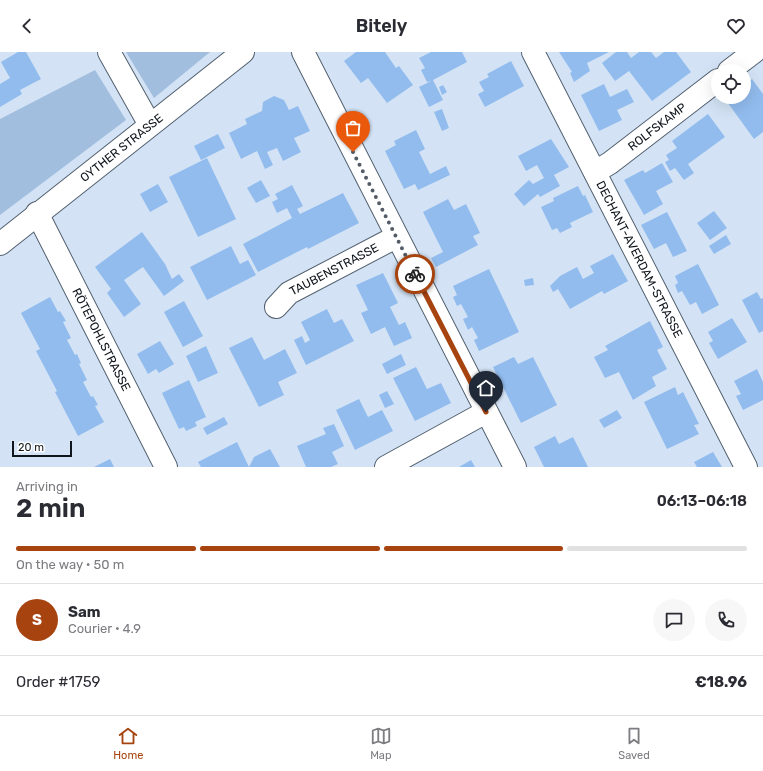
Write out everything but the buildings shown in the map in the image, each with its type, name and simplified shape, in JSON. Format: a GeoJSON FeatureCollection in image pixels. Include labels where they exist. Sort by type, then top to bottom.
{"type":"FeatureCollection","features":[{"type":"Feature","properties":{"kind":"street"},"geometry":{"type":"LineString","coordinates":[[109,52],[150,125]]}},
{"type":"Feature","properties":{"kind":"street","name":"OYTHER STRASSE"},"geometry":{"type":"LineString","coordinates":[[0,244],[37,213],[243,52]]}},
{"type":"Feature","properties":{"kind":"street"},"geometry":{"type":"LineString","coordinates":[[303,52],[396,237],[515,467]]}},
{"type":"Feature","properties":{"kind":"street","name":"DECHANT-AVERDAM-STRASSE"},"geometry":{"type":"LineString","coordinates":[[533,52],[746,467]]}},
{"type":"Feature","properties":{"kind":"street"},"geometry":{"type":"LineString","coordinates":[[738,64],[754,52]]}},
{"type":"Feature","properties":{"kind":"street","name":"ROLFSKAMP"},"geometry":{"type":"LineString","coordinates":[[595,172],[610,163],[711,85]]}},
{"type":"Feature","properties":{"kind":"street","name":"RÖTEPOHLSTRASSE"},"geometry":{"type":"LineString","coordinates":[[37,213],[166,467]]}},
{"type":"Feature","properties":{"kind":"street","name":"TAUBENSTRASSE"},"geometry":{"type":"LineString","coordinates":[[276,307],[289,293],[396,237]]}},
{"type":"Feature","properties":{"kind":"street"},"geometry":{"type":"LineString","coordinates":[[386,467],[486,412]]}},
{"type":"Feature","properties":{"kind":"shaded area"},"geometry":{"type":"Polygon","coordinates":[[[126,52],[210,52],[154,98],[126,52]]]}},
{"type":"Feature","properties":{"kind":"shaded area"},"geometry":{"type":"Polygon","coordinates":[[[95,70],[126,120],[0,215],[0,119],[95,70]]]}},
{"type":"Feature","properties":{"kind":"way so far"},"geometry":{"type":"LineString","coordinates":[[353,152],[415,274]]}},
{"type":"Feature","properties":{"kind":"route"},"geometry":{"type":"LineString","coordinates":[[415,274],[486,412]]}}]}
